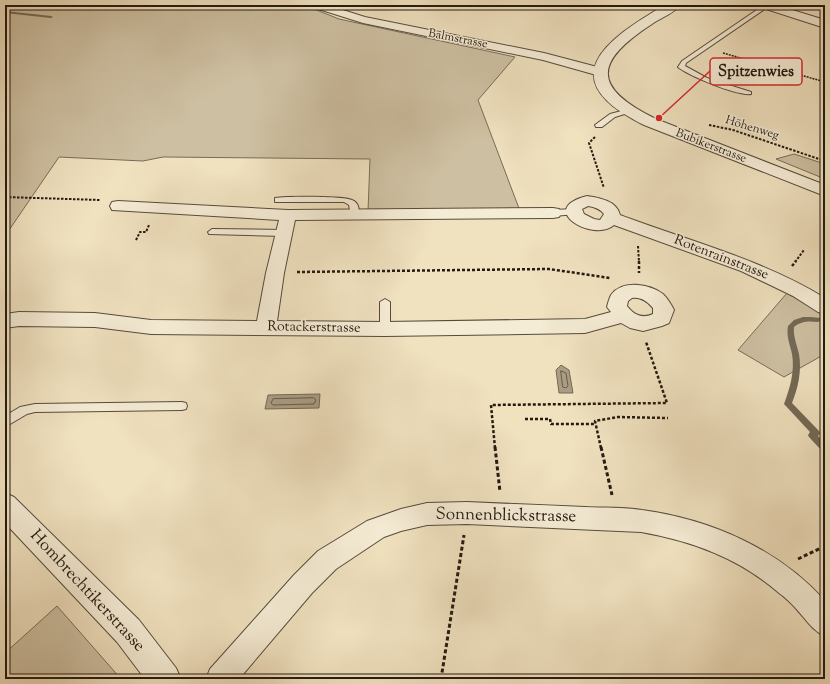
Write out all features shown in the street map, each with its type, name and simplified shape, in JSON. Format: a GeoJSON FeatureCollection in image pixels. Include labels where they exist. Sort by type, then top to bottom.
{"type":"FeatureCollection","features":[{"type":"Feature","properties":{"kind":"street","name":"Balmstrasse"},"geometry":{"type":"LineString","coordinates":[[316,5],[363,20],[544,57],[600,72]]}},
{"type":"Feature","properties":{"kind":"street"},"geometry":{"type":"LineString","coordinates":[[600,72],[601,66],[611,50],[621,40],[674,5]]}},
{"type":"Feature","properties":{"kind":"street"},"geometry":{"type":"LineString","coordinates":[[765,5],[825,24]]}},
{"type":"Feature","properties":{"kind":"street","name":"Bubikerstrasse"},"geometry":{"type":"LineString","coordinates":[[600,72],[600,79],[603,85],[611,96],[628,111],[650,122],[825,191]]}},
{"type":"Feature","properties":{"kind":"street","name":"Rotenrainstrasse"},"geometry":{"type":"LineString","coordinates":[[574,212],[574,208],[578,204],[596,202],[614,216],[746,265],[800,292],[825,307]]}},
{"type":"Feature","properties":{"kind":"street"},"geometry":{"type":"LineString","coordinates":[[118,206],[288,215],[552,213]]}},
{"type":"Feature","properties":{"kind":"street"},"geometry":{"type":"LineString","coordinates":[[574,212],[579,220],[587,224],[597,225],[606,223],[614,216]]}},
{"type":"Feature","properties":{"kind":"street"},"geometry":{"type":"LineString","coordinates":[[266,328],[275,272],[288,215]]}},
{"type":"Feature","properties":{"kind":"street"},"geometry":{"type":"LineString","coordinates":[[633,292],[651,295],[660,301],[664,310],[662,318],[654,323],[642,324],[623,316],[617,307],[619,298],[633,292]]}},
{"type":"Feature","properties":{"kind":"street","name":"Rotackerstrasse"},"geometry":{"type":"LineString","coordinates":[[5,321],[19,319],[95,320],[151,327],[385,329],[585,326],[623,316]]}},
{"type":"Feature","properties":{"kind":"street","name":"Hombrechtikerstrasse"},"geometry":{"type":"LineString","coordinates":[[5,505],[128,631],[165,679]]}},
{"type":"Feature","properties":{"kind":"street","name":"Sonnenblickstrasse"},"geometry":{"type":"LineString","coordinates":[[220,679],[303,584],[327,560],[376,529],[401,520],[426,514],[467,513],[618,520],[666,524],[715,539],[739,551],[772,571],[800,594],[825,622]]}},
{"type":"Feature","properties":{"kind":"lane"},"geometry":{"type":"LineString","coordinates":[[749,93],[714,83],[690,73],[681,67],[684,62],[765,5]]}},
{"type":"Feature","properties":{"kind":"lane"},"geometry":{"type":"LineString","coordinates":[[599,125],[607,118],[618,113],[628,111]]}},
{"type":"Feature","properties":{"kind":"lane"},"geometry":{"type":"LineString","coordinates":[[278,200],[345,200],[352,202],[355,206],[354,214]]}},
{"type":"Feature","properties":{"kind":"lane"},"geometry":{"type":"LineString","coordinates":[[552,213],[574,212]]}},
{"type":"Feature","properties":{"kind":"lane"},"geometry":{"type":"LineString","coordinates":[[212,232],[284,233]]}},
{"type":"Feature","properties":{"kind":"lane"},"geometry":{"type":"LineString","coordinates":[[385,302],[385,329]]}},
{"type":"Feature","properties":{"kind":"lane"},"geometry":{"type":"LineString","coordinates":[[5,422],[24,410],[35,408],[182,406]]}},
{"type":"Feature","properties":{"kind":"path"},"geometry":{"type":"LineString","coordinates":[[705,48],[825,82]]}},
{"type":"Feature","properties":{"kind":"path","name":"Höhenweg"},"geometry":{"type":"LineString","coordinates":[[703,123],[733,130],[825,161]]}},
{"type":"Feature","properties":{"kind":"path"},"geometry":{"type":"LineString","coordinates":[[275,272],[549,269],[610,278],[633,292],[638,242],[614,216],[608,201],[589,143],[601,130],[599,125]]}},
{"type":"Feature","properties":{"kind":"path"},"geometry":{"type":"LineString","coordinates":[[5,197],[107,200],[118,206]]}},
{"type":"Feature","properties":{"kind":"path"},"geometry":{"type":"LineString","coordinates":[[501,498],[491,405],[667,403],[645,338]]}},
{"type":"Feature","properties":{"kind":"path"},"geometry":{"type":"LineString","coordinates":[[618,520],[595,421],[598,419],[668,418]]}},
{"type":"Feature","properties":{"kind":"path"},"geometry":{"type":"LineString","coordinates":[[525,419],[550,419],[551,424],[596,424]]}},
{"type":"Feature","properties":{"kind":"path"},"geometry":{"type":"LineString","coordinates":[[441,679],[465,529]]}},
{"type":"Feature","properties":{"kind":"shaded area"},"geometry":{"type":"Polygon","coordinates":[[[5,5],[304,5],[339,19],[515,57],[478,100],[520,211],[368,211],[370,159],[163,157],[143,161],[59,157],[5,236],[5,5]]]}},
{"type":"Feature","properties":{"kind":"shaded area"},"geometry":{"type":"Polygon","coordinates":[[[794,154],[825,164],[825,179],[776,159],[794,154]]]}},
{"type":"Feature","properties":{"kind":"shaded area"},"geometry":{"type":"Polygon","coordinates":[[[787,293],[825,316],[825,354],[784,377],[738,350],[787,293]]]}},
{"type":"Feature","properties":{"kind":"shaded area"},"geometry":{"type":"Polygon","coordinates":[[[57,606],[121,679],[5,679],[5,653],[57,606]]]}},
{"type":"Feature","properties":{"kind":"water"},"geometry":{"type":"Polygon","coordinates":[[[561,365],[569,370],[573,393],[559,393],[556,370],[561,365]]]}},
{"type":"Feature","properties":{"kind":"water"},"geometry":{"type":"Polygon","coordinates":[[[320,394],[319,408],[265,409],[268,395],[320,394]]]}},
{"type":"Feature","properties":{"kind":"waterway"},"geometry":{"type":"LineString","coordinates":[[5,12],[51,17]]}},
{"type":"Feature","properties":{"kind":"waterway"},"geometry":{"type":"LineString","coordinates":[[818,320],[803,319],[796,321],[791,326],[795,353],[796,375],[794,387],[788,404],[816,433],[812,435],[825,449]]}},
{"type":"Feature","properties":{"kind":"place","name":"Spitzenwies"},"geometry":{"type":"Point","coordinates":[659,118]}}]}
